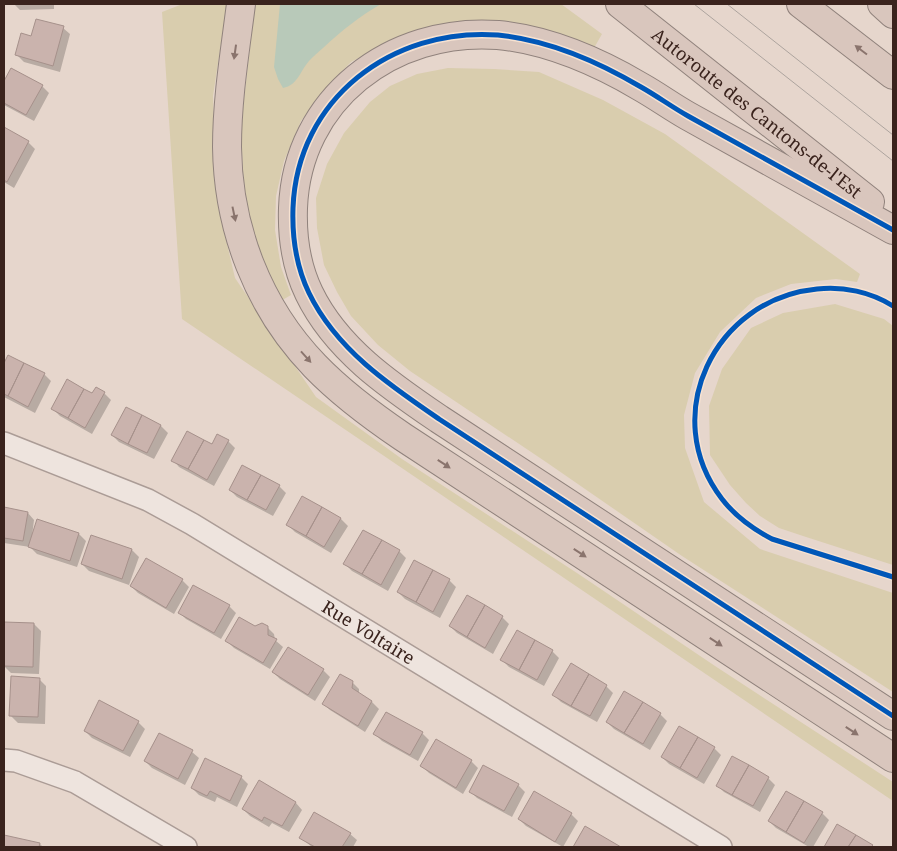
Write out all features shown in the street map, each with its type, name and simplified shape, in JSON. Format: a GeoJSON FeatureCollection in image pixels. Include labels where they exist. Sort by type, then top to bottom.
{"type":"FeatureCollection","features":[{"type":"Feature","properties":{"kind":"highway"},"geometry":{"type":"LineString","coordinates":[[241,4],[227,130],[228,176],[233,209],[247,260],[259,287],[283,328],[303,353],[341,390],[403,437],[893,758]]}},
{"type":"Feature","properties":{"kind":"highway","name":"Autoroute des Cantons-de-l'Est"},"geometry":{"type":"LineString","coordinates":[[620,4],[893,221]]}},
{"type":"Feature","properties":{"kind":"highway"},"geometry":{"type":"LineString","coordinates":[[801,4],[893,74]]}},
{"type":"Feature","properties":{"kind":"highway"},"geometry":{"type":"LineString","coordinates":[[882,4],[893,14]]}},
{"type":"Feature","properties":{"kind":"highway"},"geometry":{"type":"LineString","coordinates":[[893,230],[678,111],[641,87],[608,69],[553,47],[533,41],[496,35],[452,36],[417,44],[375,64],[336,98],[315,128],[298,170],[294,199],[293,232],[302,275],[308,292],[327,322],[366,365],[439,419],[893,716]]}},
{"type":"Feature","properties":{"kind":"street","name":"Rue Voltaire"},"geometry":{"type":"LineString","coordinates":[[4,443],[148,500],[192,524],[721,847]]}},
{"type":"Feature","properties":{"kind":"street"},"geometry":{"type":"LineString","coordinates":[[4,760],[16,761],[74,782],[186,847]]}},
{"type":"Feature","properties":{"kind":"shaded area"},"geometry":{"type":"Polygon","coordinates":[[[180,4],[227,4],[213,96],[217,201],[235,278],[316,397],[402,459],[893,782],[893,801],[182,319],[162,12],[180,4]]]}},
{"type":"Feature","properties":{"kind":"shaded area"},"geometry":{"type":"Polygon","coordinates":[[[255,4],[561,4],[602,34],[594,48],[485,22],[430,27],[387,43],[351,62],[325,89],[301,121],[284,161],[276,196],[275,230],[281,267],[291,295],[279,302],[263,267],[248,219],[243,171],[241,126],[255,4]]]}},
{"type":"Feature","properties":{"kind":"shaded area"},"geometry":{"type":"Polygon","coordinates":[[[280,4],[381,4],[337,36],[309,61],[292,84],[283,88],[274,67],[280,4]]]}},
{"type":"Feature","properties":{"kind":"shaded area"},"geometry":{"type":"Polygon","coordinates":[[[448,68],[539,72],[603,100],[665,134],[860,274],[857,282],[836,279],[791,284],[756,298],[720,332],[695,373],[684,415],[685,448],[704,502],[760,549],[893,593],[893,692],[682,556],[410,371],[378,345],[351,316],[324,265],[317,228],[316,198],[327,164],[344,133],[370,102],[390,86],[417,74],[448,68]]]}},
{"type":"Feature","properties":{"kind":"shaded area"},"geometry":{"type":"Polygon","coordinates":[[[835,304],[884,319],[893,326],[893,565],[779,528],[760,516],[746,503],[730,485],[710,455],[709,406],[722,369],[751,328],[783,313],[835,304]]]}},
{"type":"Feature","properties":{"kind":"building"},"geometry":{"type":"Polygon","coordinates":[[[36,19],[64,26],[53,66],[15,55],[21,33],[31,36],[36,19]]]}},
{"type":"Feature","properties":{"kind":"building"},"geometry":{"type":"Polygon","coordinates":[[[11,68],[43,85],[26,115],[4,103],[4,81],[11,68]]]}},
{"type":"Feature","properties":{"kind":"building"},"geometry":{"type":"Polygon","coordinates":[[[4,127],[29,141],[7,182],[4,180],[4,127]]]}},
{"type":"Feature","properties":{"kind":"building"},"geometry":{"type":"Polygon","coordinates":[[[8,355],[24,363],[8,396],[4,394],[4,363],[8,355]]]}},
{"type":"Feature","properties":{"kind":"building"},"geometry":{"type":"Polygon","coordinates":[[[24,363],[45,373],[28,407],[8,396],[24,363]]]}},
{"type":"Feature","properties":{"kind":"building"},"geometry":{"type":"Polygon","coordinates":[[[67,379],[84,389],[68,418],[51,409],[67,379]]]}},
{"type":"Feature","properties":{"kind":"building"},"geometry":{"type":"Polygon","coordinates":[[[96,387],[105,392],[85,428],[68,418],[84,389],[92,393],[96,387]]]}},
{"type":"Feature","properties":{"kind":"building"},"geometry":{"type":"Polygon","coordinates":[[[126,407],[142,415],[128,444],[111,435],[126,407]]]}},
{"type":"Feature","properties":{"kind":"building"},"geometry":{"type":"Polygon","coordinates":[[[142,415],[161,425],[147,453],[128,444],[142,415]]]}},
{"type":"Feature","properties":{"kind":"building"},"geometry":{"type":"Polygon","coordinates":[[[187,431],[204,440],[188,469],[171,461],[187,431]]]}},
{"type":"Feature","properties":{"kind":"building"},"geometry":{"type":"Polygon","coordinates":[[[217,434],[229,440],[207,480],[188,469],[204,440],[212,444],[217,434]]]}},
{"type":"Feature","properties":{"kind":"building"},"geometry":{"type":"Polygon","coordinates":[[[242,465],[261,475],[247,500],[229,490],[242,465]]]}},
{"type":"Feature","properties":{"kind":"building"},"geometry":{"type":"Polygon","coordinates":[[[261,475],[280,485],[266,510],[247,500],[261,475]]]}},
{"type":"Feature","properties":{"kind":"building"},"geometry":{"type":"Polygon","coordinates":[[[302,496],[322,507],[306,536],[286,525],[302,496]]]}},
{"type":"Feature","properties":{"kind":"building"},"geometry":{"type":"Polygon","coordinates":[[[4,507],[28,512],[23,541],[4,538],[4,507]]]}},
{"type":"Feature","properties":{"kind":"building"},"geometry":{"type":"Polygon","coordinates":[[[322,507],[341,518],[324,547],[306,536],[322,507]]]}},
{"type":"Feature","properties":{"kind":"building"},"geometry":{"type":"Polygon","coordinates":[[[37,519],[79,533],[70,561],[28,547],[37,519]]]}},
{"type":"Feature","properties":{"kind":"building"},"geometry":{"type":"Polygon","coordinates":[[[363,530],[382,540],[362,574],[343,564],[363,530]]]}},
{"type":"Feature","properties":{"kind":"building"},"geometry":{"type":"Polygon","coordinates":[[[91,535],[132,549],[122,579],[81,564],[91,535]]]}},
{"type":"Feature","properties":{"kind":"building"},"geometry":{"type":"Polygon","coordinates":[[[382,540],[400,550],[381,585],[362,574],[382,540]]]}},
{"type":"Feature","properties":{"kind":"building"},"geometry":{"type":"Polygon","coordinates":[[[146,558],[183,579],[166,608],[130,586],[146,558]]]}},
{"type":"Feature","properties":{"kind":"building"},"geometry":{"type":"Polygon","coordinates":[[[414,560],[433,570],[416,602],[397,592],[414,560]]]}},
{"type":"Feature","properties":{"kind":"building"},"geometry":{"type":"Polygon","coordinates":[[[433,570],[450,579],[433,612],[416,602],[433,570]]]}},
{"type":"Feature","properties":{"kind":"building"},"geometry":{"type":"Polygon","coordinates":[[[193,585],[230,605],[214,633],[178,613],[193,585]]]}},
{"type":"Feature","properties":{"kind":"building"},"geometry":{"type":"Polygon","coordinates":[[[467,595],[485,605],[467,637],[449,626],[467,595]]]}},
{"type":"Feature","properties":{"kind":"building"},"geometry":{"type":"Polygon","coordinates":[[[485,605],[503,616],[485,648],[467,637],[485,605]]]}},
{"type":"Feature","properties":{"kind":"building"},"geometry":{"type":"Polygon","coordinates":[[[239,617],[255,626],[262,623],[268,626],[268,635],[277,639],[263,663],[225,641],[239,617]]]}},
{"type":"Feature","properties":{"kind":"building"},"geometry":{"type":"Polygon","coordinates":[[[4,622],[34,623],[33,667],[4,666],[4,622]]]}},
{"type":"Feature","properties":{"kind":"building"},"geometry":{"type":"Polygon","coordinates":[[[517,630],[535,640],[519,670],[500,660],[517,630]]]}},
{"type":"Feature","properties":{"kind":"building"},"geometry":{"type":"Polygon","coordinates":[[[535,640],[553,650],[537,680],[519,670],[535,640]]]}},
{"type":"Feature","properties":{"kind":"building"},"geometry":{"type":"Polygon","coordinates":[[[288,647],[324,669],[308,695],[272,672],[288,647]]]}},
{"type":"Feature","properties":{"kind":"building"},"geometry":{"type":"Polygon","coordinates":[[[571,663],[589,674],[571,706],[552,695],[571,663]]]}},
{"type":"Feature","properties":{"kind":"building"},"geometry":{"type":"Polygon","coordinates":[[[340,674],[353,681],[352,688],[372,701],[358,726],[322,704],[340,674]]]}},
{"type":"Feature","properties":{"kind":"building"},"geometry":{"type":"Polygon","coordinates":[[[589,674],[607,685],[590,716],[571,706],[589,674]]]}},
{"type":"Feature","properties":{"kind":"building"},"geometry":{"type":"Polygon","coordinates":[[[11,676],[40,678],[38,717],[9,716],[11,676]]]}},
{"type":"Feature","properties":{"kind":"building"},"geometry":{"type":"Polygon","coordinates":[[[624,691],[643,702],[624,733],[606,722],[624,691]]]}},
{"type":"Feature","properties":{"kind":"building"},"geometry":{"type":"Polygon","coordinates":[[[99,700],[139,721],[123,751],[84,731],[99,700]]]}},
{"type":"Feature","properties":{"kind":"building"},"geometry":{"type":"Polygon","coordinates":[[[643,702],[661,713],[643,744],[624,733],[643,702]]]}},
{"type":"Feature","properties":{"kind":"building"},"geometry":{"type":"Polygon","coordinates":[[[386,712],[423,732],[410,755],[373,734],[386,712]]]}},
{"type":"Feature","properties":{"kind":"building"},"geometry":{"type":"Polygon","coordinates":[[[679,726],[698,737],[680,768],[661,757],[679,726]]]}},
{"type":"Feature","properties":{"kind":"building"},"geometry":{"type":"Polygon","coordinates":[[[159,733],[193,750],[178,779],[144,761],[159,733]]]}},
{"type":"Feature","properties":{"kind":"building"},"geometry":{"type":"Polygon","coordinates":[[[698,737],[715,747],[697,778],[680,768],[698,737]]]}},
{"type":"Feature","properties":{"kind":"building"},"geometry":{"type":"Polygon","coordinates":[[[436,739],[472,760],[456,788],[420,766],[436,739]]]}},
{"type":"Feature","properties":{"kind":"building"},"geometry":{"type":"Polygon","coordinates":[[[732,756],[749,765],[732,795],[716,786],[732,756]]]}},
{"type":"Feature","properties":{"kind":"building"},"geometry":{"type":"Polygon","coordinates":[[[205,758],[242,776],[230,801],[210,791],[207,796],[191,788],[205,758]]]}},
{"type":"Feature","properties":{"kind":"building"},"geometry":{"type":"Polygon","coordinates":[[[483,765],[519,784],[504,811],[469,792],[483,765]]]}},
{"type":"Feature","properties":{"kind":"building"},"geometry":{"type":"Polygon","coordinates":[[[749,765],[769,777],[753,806],[732,795],[749,765]]]}},
{"type":"Feature","properties":{"kind":"building"},"geometry":{"type":"Polygon","coordinates":[[[259,780],[296,802],[282,826],[264,817],[262,821],[242,809],[259,780]]]}},
{"type":"Feature","properties":{"kind":"building"},"geometry":{"type":"Polygon","coordinates":[[[534,791],[572,813],[555,842],[518,819],[534,791]]]}},
{"type":"Feature","properties":{"kind":"building"},"geometry":{"type":"Polygon","coordinates":[[[786,791],[804,801],[786,832],[768,821],[786,791]]]}},
{"type":"Feature","properties":{"kind":"building"},"geometry":{"type":"Polygon","coordinates":[[[804,801],[823,812],[804,843],[786,832],[804,801]]]}},
{"type":"Feature","properties":{"kind":"building"},"geometry":{"type":"Polygon","coordinates":[[[314,812],[351,833],[342,847],[315,847],[299,838],[314,812]]]}},
{"type":"Feature","properties":{"kind":"building"},"geometry":{"type":"Polygon","coordinates":[[[837,824],[856,835],[848,847],[824,847],[837,824]]]}},
{"type":"Feature","properties":{"kind":"building"},"geometry":{"type":"Polygon","coordinates":[[[585,826],[621,847],[573,847],[585,826]]]}},
{"type":"Feature","properties":{"kind":"building"},"geometry":{"type":"Polygon","coordinates":[[[4,835],[40,843],[39,847],[4,847],[4,835]]]}},
{"type":"Feature","properties":{"kind":"building"},"geometry":{"type":"Polygon","coordinates":[[[856,835],[873,845],[871,847],[848,847],[856,835]]]}},
{"type":"Feature","properties":{"kind":"tram line"},"geometry":{"type":"LineString","coordinates":[[694,4],[893,161]]}},
{"type":"Feature","properties":{"kind":"tram line"},"geometry":{"type":"LineString","coordinates":[[727,4],[893,135]]}},
{"type":"Feature","properties":{"kind":"cycle path"},"geometry":{"type":"LineString","coordinates":[[893,230],[688,116],[647,90],[590,60],[554,47],[498,35],[459,36],[422,43],[388,57],[357,78],[332,103],[312,134],[299,169],[293,208],[293,230],[296,251],[309,293],[320,313],[334,332],[365,364],[401,393],[439,419],[893,716]]}},
{"type":"Feature","properties":{"kind":"cycle path"},"geometry":{"type":"LineString","coordinates":[[893,306],[875,297],[856,291],[827,288],[781,297],[750,314],[725,338],[707,367],[697,399],[695,433],[703,467],[722,499],[751,526],[772,539],[893,577]]}}]}
